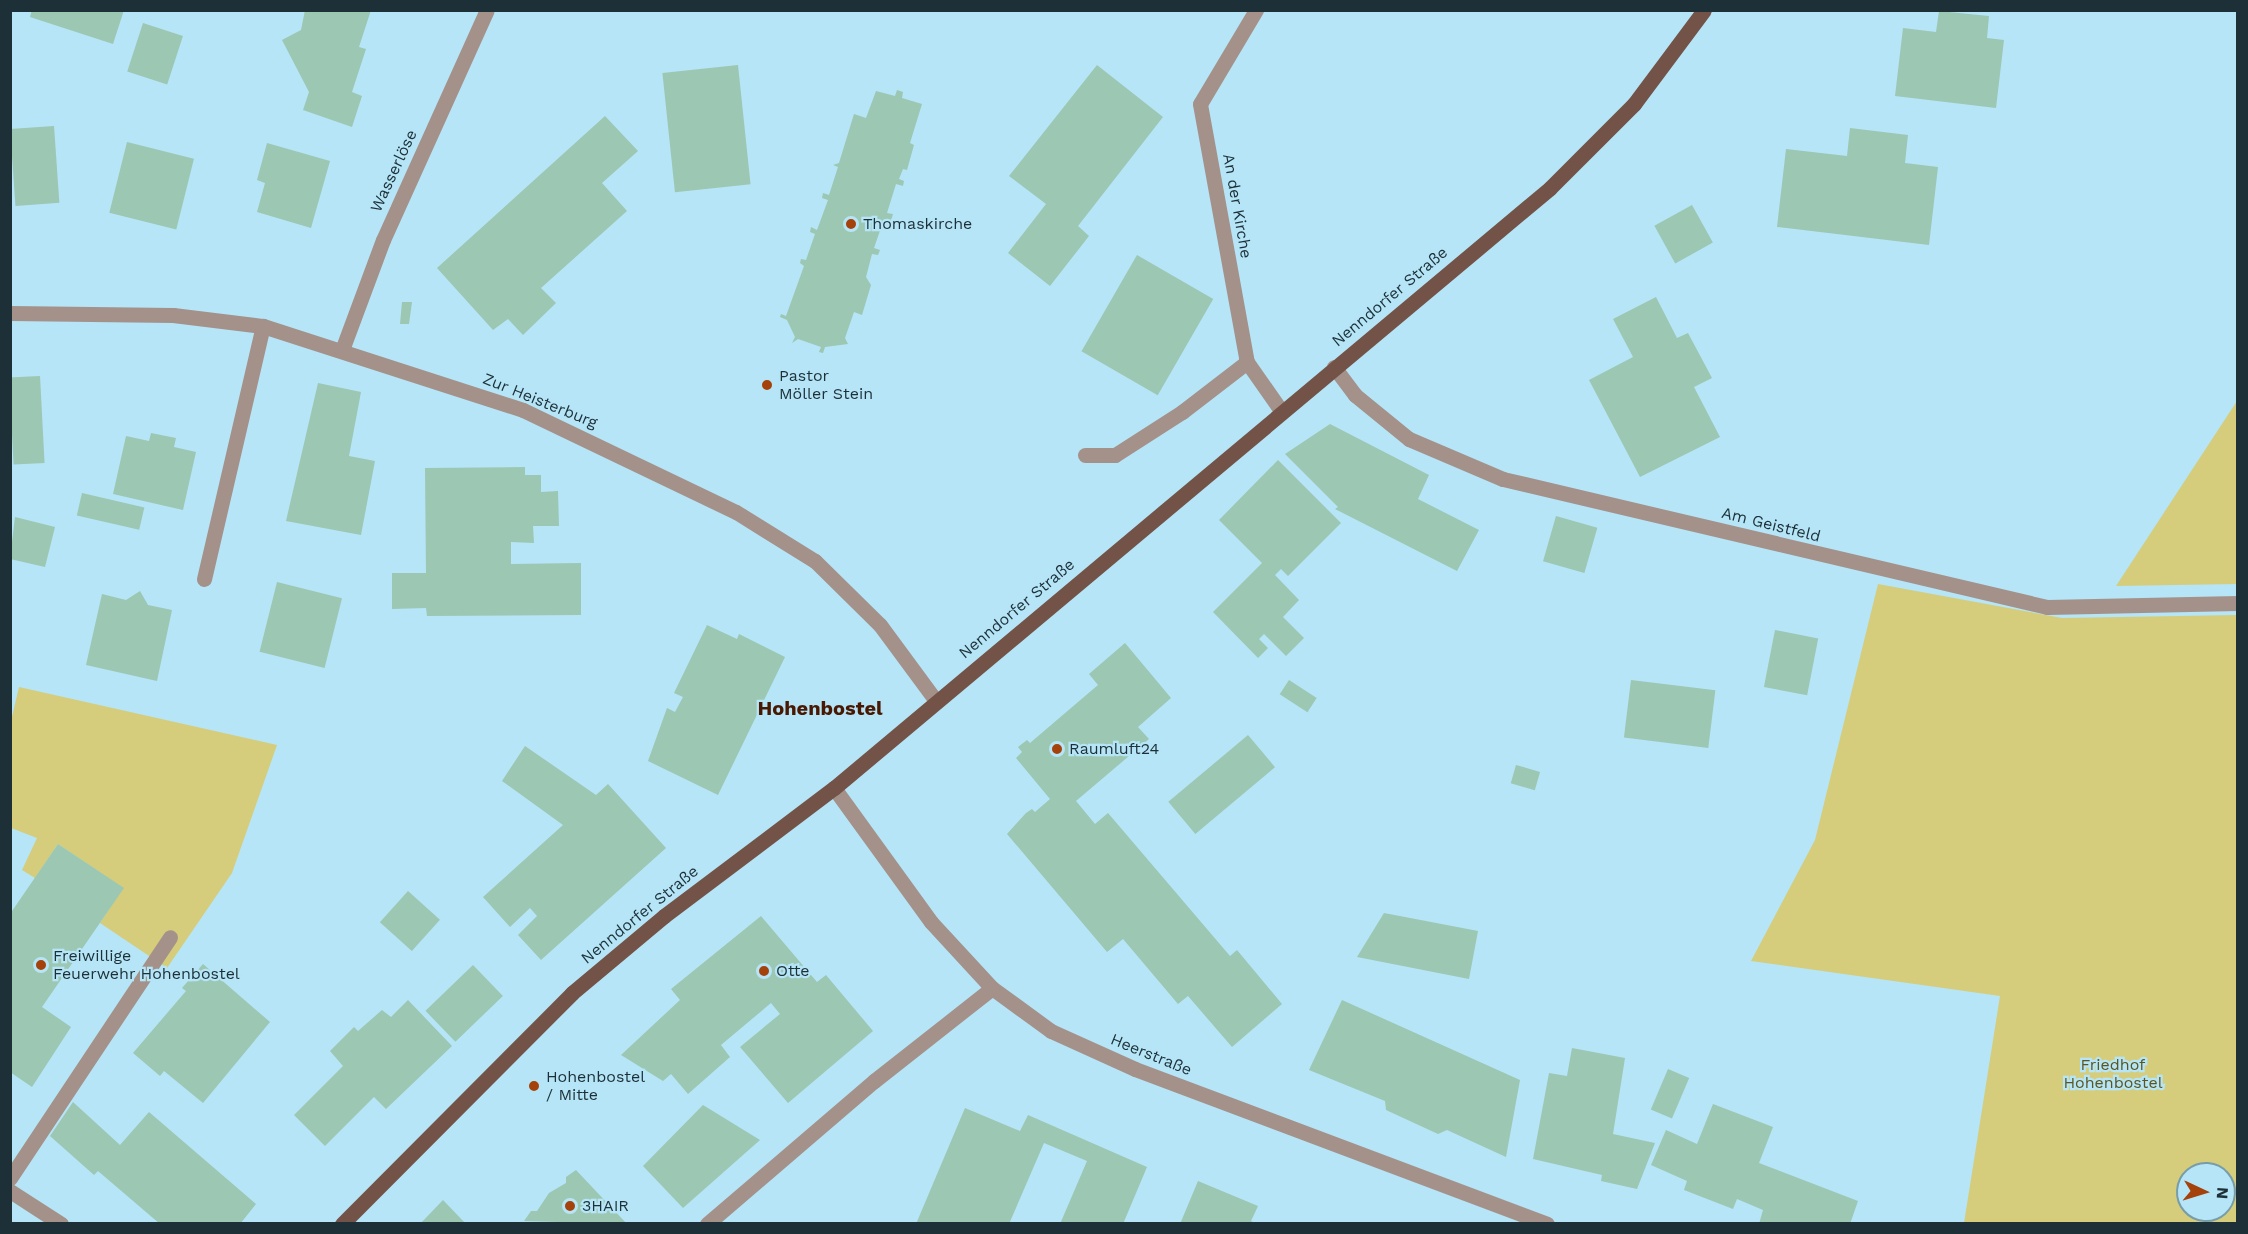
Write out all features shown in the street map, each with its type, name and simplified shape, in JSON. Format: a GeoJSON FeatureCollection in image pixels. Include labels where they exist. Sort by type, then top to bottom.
{"type":"FeatureCollection","features":[{"type":"Feature","properties":{"kind":"main road","name":"Nenndorfer Straße"},"geometry":{"type":"LineString","coordinates":[[342,1224],[572,993],[663,916],[834,788],[936,700],[1550,188],[1634,104],[1704,10]]}},
{"type":"Feature","properties":{"kind":"street","name":"Wasserlöse"},"geometry":{"type":"LineString","coordinates":[[342,350],[383,240],[487,10]]}},
{"type":"Feature","properties":{"kind":"street","name":"An der Kirche"},"geometry":{"type":"LineString","coordinates":[[1256,10],[1200,104],[1247,362],[1282,412]]}},
{"type":"Feature","properties":{"kind":"street","name":"Zur Heisterburg"},"geometry":{"type":"LineString","coordinates":[[10,314],[173,315],[262,326],[523,410],[736,512],[815,561],[880,625],[936,700]]}},
{"type":"Feature","properties":{"kind":"street"},"geometry":{"type":"LineString","coordinates":[[204,579],[262,326]]}},
{"type":"Feature","properties":{"kind":"street"},"geometry":{"type":"LineString","coordinates":[[1084,455],[1115,455],[1182,412],[1247,362]]}},
{"type":"Feature","properties":{"kind":"street","name":"Am Geistfeld"},"geometry":{"type":"LineString","coordinates":[[1334,367],[1355,395],[1409,439],[1503,479],[2047,607],[2238,603]]}},
{"type":"Feature","properties":{"kind":"street","name":"Heerstraße"},"geometry":{"type":"LineString","coordinates":[[834,788],[932,922],[992,988],[1051,1031],[1135,1069],[1548,1224]]}},
{"type":"Feature","properties":{"kind":"street"},"geometry":{"type":"LineString","coordinates":[[10,1178],[170,937]]}},
{"type":"Feature","properties":{"kind":"street"},"geometry":{"type":"LineString","coordinates":[[706,1224],[874,1081],[992,988]]}},
{"type":"Feature","properties":{"kind":"street"},"geometry":{"type":"LineString","coordinates":[[10,1191],[61,1224]]}},
{"type":"Feature","properties":{"kind":"green space"},"geometry":{"type":"Polygon","coordinates":[[[2237,401],[2237,584],[2116,586],[2237,401]]]}},
{"type":"Feature","properties":{"kind":"green space","name":"Friedhof Hohenbostel"},"geometry":{"type":"Polygon","coordinates":[[[1878,584],[2062,618],[2237,615],[2237,1223],[1964,1223],[2000,996],[1751,961],[1815,840],[1878,584]]]}},
{"type":"Feature","properties":{"kind":"green space"},"geometry":{"type":"Polygon","coordinates":[[[19,687],[277,745],[232,873],[167,968],[100,923],[123,888],[58,844],[35,878],[22,870],[37,838],[11,828],[11,721],[19,687]]]}},
{"type":"Feature","properties":{"kind":"building"},"geometry":{"type":"Polygon","coordinates":[[[32,10],[124,10],[113,44],[30,17],[32,10]]]}},
{"type":"Feature","properties":{"kind":"building"},"geometry":{"type":"Polygon","coordinates":[[[305,10],[371,10],[359,47],[366,49],[352,92],[362,96],[352,127],[303,110],[309,92],[282,40],[301,30],[305,10]]]}},
{"type":"Feature","properties":{"kind":"building"},"geometry":{"type":"Polygon","coordinates":[[[1939,11],[1989,16],[1987,38],[2004,40],[1996,108],[1895,96],[1903,28],[1936,32],[1939,11]]]}},
{"type":"Feature","properties":{"kind":"building"},"geometry":{"type":"Polygon","coordinates":[[[143,23],[183,36],[167,84],[127,72],[143,23]]]}},
{"type":"Feature","properties":{"kind":"building"},"geometry":{"type":"Polygon","coordinates":[[[738,65],[751,184],[675,192],[662,73],[738,65]]]}},
{"type":"Feature","properties":{"kind":"building"},"geometry":{"type":"Polygon","coordinates":[[[1097,65],[1163,117],[1078,226],[1089,236],[1050,286],[1008,253],[1046,204],[1009,176],[1097,65]]]}},
{"type":"Feature","properties":{"kind":"building","name":"Thomaskirche"},"geometry":{"type":"Polygon","coordinates":[[[897,90],[903,92],[902,98],[922,104],[910,143],[914,145],[907,170],[903,169],[899,179],[904,181],[903,186],[896,184],[887,213],[893,214],[891,221],[884,219],[874,248],[880,250],[878,255],[872,254],[866,277],[871,285],[862,315],[854,312],[845,338],[848,344],[825,347],[823,353],[819,352],[821,347],[798,339],[792,343],[795,337],[787,320],[780,317],[781,314],[786,316],[804,266],[800,263],[801,259],[806,260],[815,234],[810,232],[811,227],[817,230],[828,200],[822,198],[823,193],[829,195],[838,167],[833,165],[839,163],[854,114],[866,118],[876,91],[895,96],[897,90]]]}},
{"type":"Feature","properties":{"kind":"building"},"geometry":{"type":"Polygon","coordinates":[[[605,116],[638,151],[602,183],[627,211],[541,288],[556,303],[523,335],[508,319],[493,330],[437,268],[605,116]]]}},
{"type":"Feature","properties":{"kind":"building"},"geometry":{"type":"Polygon","coordinates":[[[54,126],[59,203],[15,206],[10,129],[54,126]]]}},
{"type":"Feature","properties":{"kind":"building"},"geometry":{"type":"Polygon","coordinates":[[[1850,128],[1908,135],[1905,163],[1938,167],[1929,245],[1777,227],[1786,149],[1847,156],[1850,128]]]}},
{"type":"Feature","properties":{"kind":"building"},"geometry":{"type":"Polygon","coordinates":[[[127,142],[194,159],[176,230],[109,213],[127,142]]]}},
{"type":"Feature","properties":{"kind":"building"},"geometry":{"type":"Polygon","coordinates":[[[267,143],[330,161],[311,228],[257,212],[265,183],[257,180],[267,143]]]}},
{"type":"Feature","properties":{"kind":"building"},"geometry":{"type":"Polygon","coordinates":[[[1692,205],[1713,243],[1675,263],[1654,226],[1692,205]]]}},
{"type":"Feature","properties":{"kind":"building"},"geometry":{"type":"Polygon","coordinates":[[[1137,255],[1213,299],[1158,395],[1082,351],[1137,255]]]}},
{"type":"Feature","properties":{"kind":"building"},"geometry":{"type":"Polygon","coordinates":[[[1656,297],[1677,338],[1688,333],[1712,378],[1694,387],[1720,437],[1640,477],[1589,380],[1633,357],[1613,319],[1656,297]]]}},
{"type":"Feature","properties":{"kind":"building"},"geometry":{"type":"Polygon","coordinates":[[[402,302],[412,302],[409,324],[400,324],[402,302]]]}},
{"type":"Feature","properties":{"kind":"building"},"geometry":{"type":"Polygon","coordinates":[[[40,376],[45,463],[14,465],[10,378],[40,376]]]}},
{"type":"Feature","properties":{"kind":"building"},"geometry":{"type":"Polygon","coordinates":[[[318,383],[361,392],[349,456],[375,461],[361,535],[286,521],[318,383]]]}},
{"type":"Feature","properties":{"kind":"building"},"geometry":{"type":"Polygon","coordinates":[[[1330,424],[1429,475],[1418,499],[1479,530],[1457,571],[1335,509],[1338,507],[1285,454],[1330,424]]]}},
{"type":"Feature","properties":{"kind":"building"},"geometry":{"type":"Polygon","coordinates":[[[151,433],[176,438],[174,447],[196,452],[183,510],[113,494],[126,436],[149,441],[151,433]]]}},
{"type":"Feature","properties":{"kind":"building"},"geometry":{"type":"Polygon","coordinates":[[[1278,460],[1341,523],[1288,576],[1281,569],[1275,575],[1299,600],[1283,617],[1304,638],[1286,656],[1264,634],[1259,639],[1268,648],[1258,658],[1213,612],[1262,563],[1219,520],[1278,460]]]}},
{"type":"Feature","properties":{"kind":"building"},"geometry":{"type":"Polygon","coordinates":[[[525,467],[525,475],[541,475],[541,492],[558,491],[559,526],[533,526],[534,543],[511,542],[511,564],[581,563],[581,615],[427,616],[426,608],[392,609],[392,573],[426,573],[425,468],[525,467]]]}},
{"type":"Feature","properties":{"kind":"building"},"geometry":{"type":"Polygon","coordinates":[[[82,493],[144,507],[139,530],[77,515],[82,493]]]}},
{"type":"Feature","properties":{"kind":"building"},"geometry":{"type":"Polygon","coordinates":[[[1556,516],[1597,528],[1584,573],[1543,561],[1556,516]]]}},
{"type":"Feature","properties":{"kind":"building"},"geometry":{"type":"Polygon","coordinates":[[[15,517],[55,527],[45,567],[10,559],[15,517]]]}},
{"type":"Feature","properties":{"kind":"building"},"geometry":{"type":"Polygon","coordinates":[[[277,582],[342,598],[325,668],[260,652],[277,582]]]}},
{"type":"Feature","properties":{"kind":"building"},"geometry":{"type":"Polygon","coordinates":[[[140,591],[148,605],[172,610],[157,681],[86,665],[102,594],[126,600],[140,591]]]}},
{"type":"Feature","properties":{"kind":"building"},"geometry":{"type":"Polygon","coordinates":[[[707,625],[737,639],[739,634],[785,657],[718,795],[648,761],[667,708],[675,712],[683,697],[674,693],[707,625]]]}},
{"type":"Feature","properties":{"kind":"building"},"geometry":{"type":"Polygon","coordinates":[[[1775,630],[1818,638],[1807,695],[1764,687],[1775,630]]]}},
{"type":"Feature","properties":{"kind":"building"},"geometry":{"type":"Polygon","coordinates":[[[1125,643],[1171,698],[1138,727],[1149,739],[1076,801],[1095,824],[1108,813],[1230,956],[1237,950],[1282,1004],[1232,1047],[1188,996],[1178,1004],[1123,939],[1107,952],[1007,834],[1026,813],[1032,809],[1035,812],[1050,799],[1016,758],[1022,752],[1018,747],[1027,740],[1030,743],[1098,685],[1089,674],[1125,643]]]}},
{"type":"Feature","properties":{"kind":"building"},"geometry":{"type":"Polygon","coordinates":[[[1289,680],[1317,698],[1307,712],[1280,694],[1289,680]]]}},
{"type":"Feature","properties":{"kind":"building"},"geometry":{"type":"Polygon","coordinates":[[[1631,680],[1715,690],[1708,748],[1624,738],[1631,680]]]}},
{"type":"Feature","properties":{"kind":"building"},"geometry":{"type":"Polygon","coordinates":[[[1248,735],[1275,767],[1195,834],[1168,802],[1248,735]]]}},
{"type":"Feature","properties":{"kind":"building"},"geometry":{"type":"Polygon","coordinates":[[[525,746],[596,795],[608,784],[666,848],[541,960],[518,935],[537,916],[530,908],[510,927],[483,897],[563,825],[502,781],[525,746]]]}},
{"type":"Feature","properties":{"kind":"building"},"geometry":{"type":"Polygon","coordinates":[[[1516,765],[1540,772],[1535,790],[1511,783],[1516,765]]]}},
{"type":"Feature","properties":{"kind":"building","name":"Freiwillige Feuerwehr Hohenbostel"},"geometry":{"type":"Polygon","coordinates":[[[58,844],[124,888],[42,1007],[71,1027],[32,1087],[10,1072],[10,914],[58,844]]]}},
{"type":"Feature","properties":{"kind":"building"},"geometry":{"type":"Polygon","coordinates":[[[408,891],[440,920],[412,951],[380,922],[408,891]]]}},
{"type":"Feature","properties":{"kind":"building"},"geometry":{"type":"Polygon","coordinates":[[[1384,913],[1478,931],[1469,979],[1357,957],[1384,913]]]}},
{"type":"Feature","properties":{"kind":"building"},"geometry":{"type":"Polygon","coordinates":[[[761,916],[817,982],[826,975],[873,1031],[788,1103],[740,1047],[780,1014],[771,1003],[721,1045],[730,1057],[688,1094],[671,1074],[663,1081],[621,1055],[680,1000],[671,989],[761,916]]]}},
{"type":"Feature","properties":{"kind":"building"},"geometry":{"type":"Polygon","coordinates":[[[203,964],[270,1022],[203,1103],[164,1071],[160,1076],[133,1053],[186,991],[182,988],[203,964]]]}},
{"type":"Feature","properties":{"kind":"building"},"geometry":{"type":"Polygon","coordinates":[[[473,965],[503,996],[455,1042],[426,1011],[473,965]]]}},
{"type":"Feature","properties":{"kind":"building"},"geometry":{"type":"Polygon","coordinates":[[[408,1000],[452,1046],[386,1109],[374,1097],[325,1146],[294,1115],[343,1066],[330,1051],[354,1027],[358,1031],[382,1010],[391,1017],[408,1000]]]}},
{"type":"Feature","properties":{"kind":"building"},"geometry":{"type":"Polygon","coordinates":[[[1342,1000],[1520,1080],[1506,1157],[1447,1130],[1438,1134],[1386,1110],[1385,1101],[1309,1070],[1342,1000]]]}},
{"type":"Feature","properties":{"kind":"building"},"geometry":{"type":"Polygon","coordinates":[[[1572,1048],[1625,1058],[1613,1134],[1655,1143],[1637,1189],[1601,1181],[1602,1175],[1533,1159],[1549,1073],[1567,1076],[1572,1048]]]}},
{"type":"Feature","properties":{"kind":"building"},"geometry":{"type":"Polygon","coordinates":[[[1668,1069],[1689,1078],[1672,1118],[1651,1110],[1668,1069]]]}},
{"type":"Feature","properties":{"kind":"building"},"geometry":{"type":"Polygon","coordinates":[[[73,1102],[120,1145],[149,1112],[256,1204],[240,1224],[160,1224],[98,1171],[94,1175],[50,1136],[73,1102]]]}},
{"type":"Feature","properties":{"kind":"building"},"geometry":{"type":"Polygon","coordinates":[[[1713,1104],[1773,1127],[1759,1163],[1858,1201],[1850,1224],[1759,1224],[1763,1210],[1737,1199],[1733,1209],[1684,1190],[1687,1181],[1651,1165],[1666,1130],[1697,1144],[1713,1104]]]}},
{"type":"Feature","properties":{"kind":"building"},"geometry":{"type":"Polygon","coordinates":[[[703,1105],[760,1140],[683,1208],[643,1166],[703,1105]]]}},
{"type":"Feature","properties":{"kind":"building"},"geometry":{"type":"Polygon","coordinates":[[[965,1108],[1020,1131],[1028,1115],[1147,1167],[1123,1224],[1060,1224],[1087,1161],[1044,1143],[1009,1224],[916,1224],[965,1108]]]}},
{"type":"Feature","properties":{"kind":"building"},"geometry":{"type":"Polygon","coordinates":[[[576,1170],[627,1224],[524,1221],[531,1211],[537,1211],[549,1193],[566,1183],[566,1177],[576,1170]]]}},
{"type":"Feature","properties":{"kind":"building"},"geometry":{"type":"Polygon","coordinates":[[[1198,1181],[1258,1206],[1251,1221],[1256,1224],[1180,1224],[1198,1181]]]}},
{"type":"Feature","properties":{"kind":"building"},"geometry":{"type":"Polygon","coordinates":[[[443,1200],[466,1224],[420,1224],[443,1200]]]}},
{"type":"Feature","properties":{"kind":"place","name":"Thomaskirche"},"geometry":{"type":"Point","coordinates":[851,224]}},
{"type":"Feature","properties":{"kind":"place","name":"Pastor Möller Stein"},"geometry":{"type":"Point","coordinates":[767,385]}},
{"type":"Feature","properties":{"kind":"place","name":"Raumluft24"},"geometry":{"type":"Point","coordinates":[1057,749]}},
{"type":"Feature","properties":{"kind":"place","name":"Freiwillige Feuerwehr Hohenbostel"},"geometry":{"type":"Point","coordinates":[41,965]}},
{"type":"Feature","properties":{"kind":"place","name":"Otte"},"geometry":{"type":"Point","coordinates":[764,971]}},
{"type":"Feature","properties":{"kind":"place","name":"Hohenbostel / Mitte"},"geometry":{"type":"Point","coordinates":[534,1086]}},
{"type":"Feature","properties":{"kind":"place","name":"3HAIR"},"geometry":{"type":"Point","coordinates":[570,1206]}},
{"type":"Feature","properties":{"kind":"district","name":"Hohenbostel"},"geometry":{"type":"Point","coordinates":[820,708]}}]}
